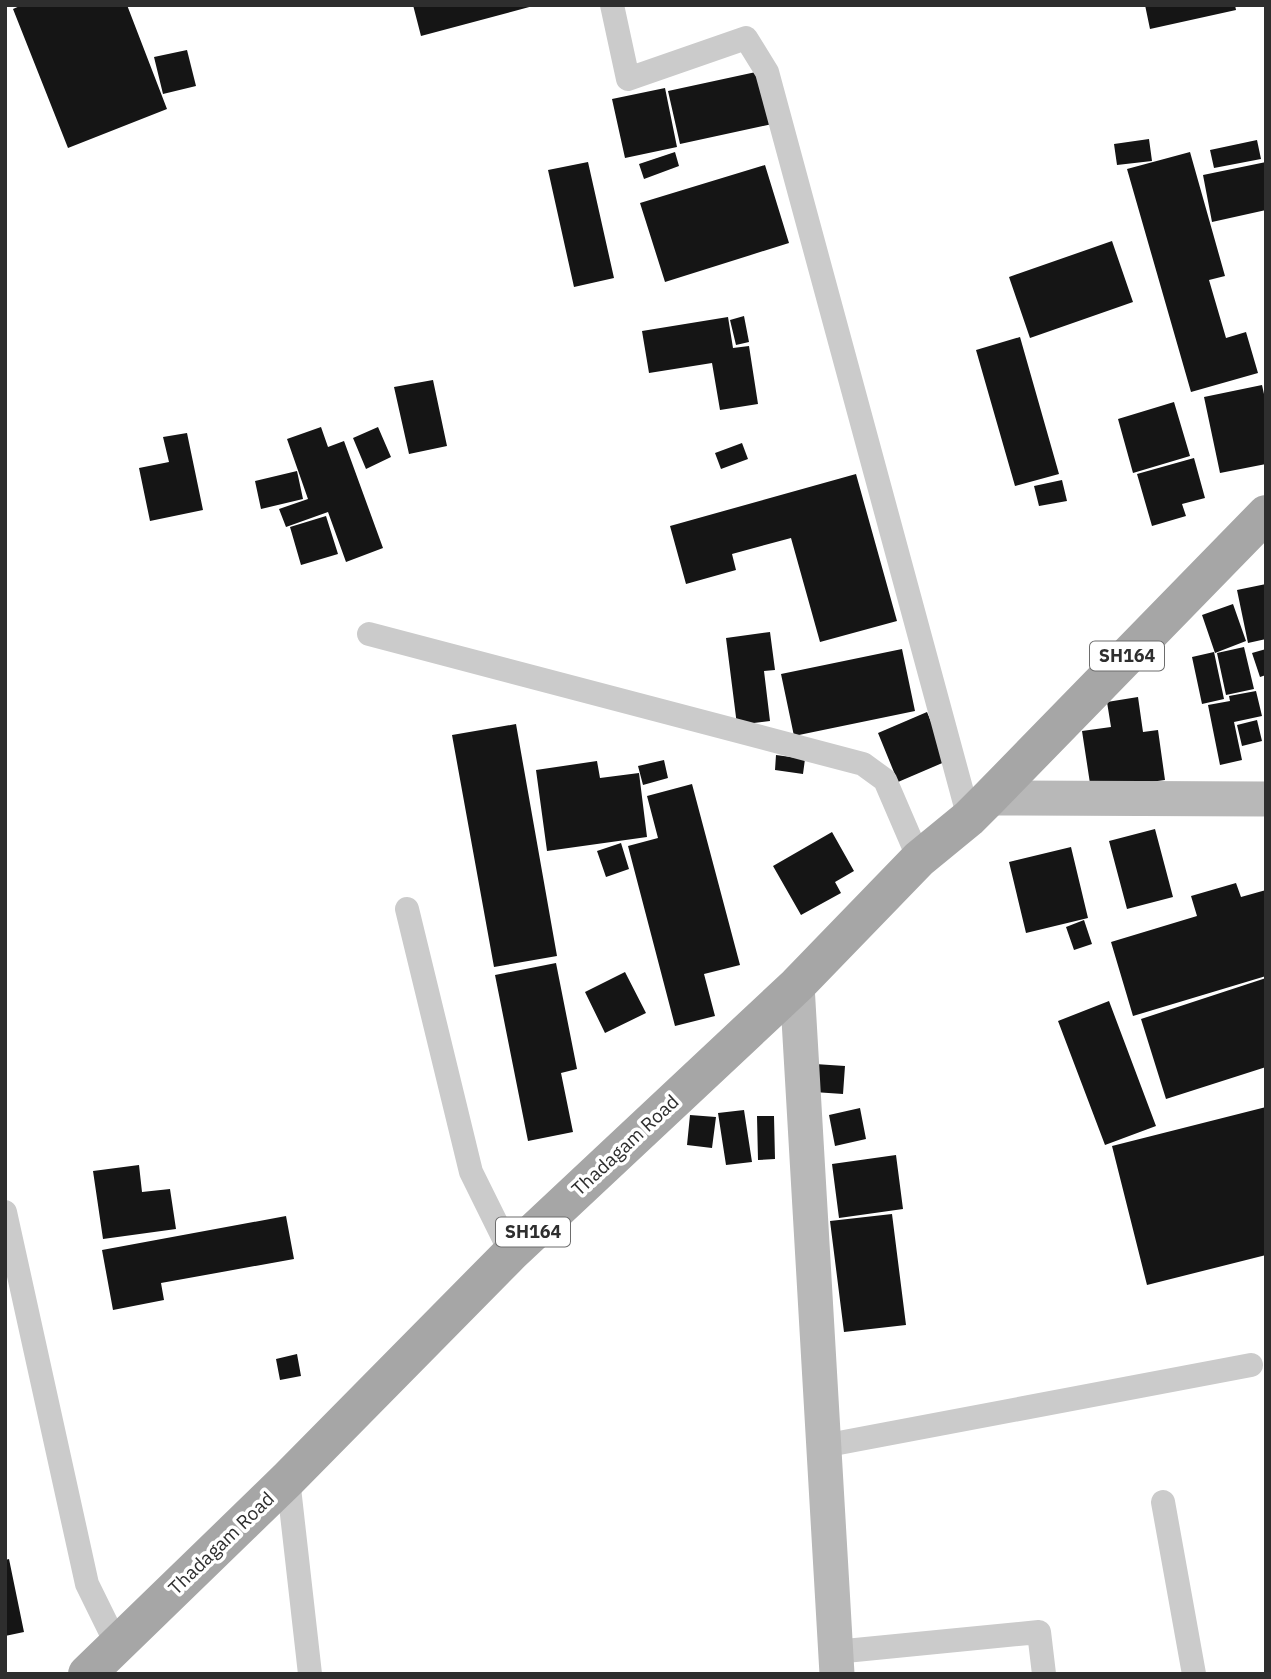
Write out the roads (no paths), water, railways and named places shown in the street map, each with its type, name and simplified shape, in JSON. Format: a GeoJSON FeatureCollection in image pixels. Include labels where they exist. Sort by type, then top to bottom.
{"type":"FeatureCollection","features":[{"type":"Feature","properties":{"kind":"main road","name":"SH164"},"geometry":{"type":"LineString","coordinates":[[979,808],[1266,514]]}},
{"type":"Feature","properties":{"kind":"main road","name":"Thadagam Road"},"geometry":{"type":"LineString","coordinates":[[87,1674],[288,1479],[511,1253],[797,985],[919,859],[979,808]]}},
{"type":"Feature","properties":{"kind":"street"},"geometry":{"type":"LineString","coordinates":[[612,5],[628,79],[746,38],[767,72],[979,808],[1266,799]]}},
{"type":"Feature","properties":{"kind":"street"},"geometry":{"type":"LineString","coordinates":[[369,635],[863,764],[885,780],[919,859]]}},
{"type":"Feature","properties":{"kind":"street"},"geometry":{"type":"LineString","coordinates":[[407,909],[471,1172],[511,1253]]}},
{"type":"Feature","properties":{"kind":"street"},"geometry":{"type":"LineString","coordinates":[[797,985],[836,1663],[1039,1632],[1044,1674]]}},
{"type":"Feature","properties":{"kind":"street"},"geometry":{"type":"LineString","coordinates":[[5,1212],[87,1584],[117,1644]]}},
{"type":"Feature","properties":{"kind":"street"},"geometry":{"type":"LineString","coordinates":[[823,1446],[1251,1365]]}},
{"type":"Feature","properties":{"kind":"street"},"geometry":{"type":"LineString","coordinates":[[288,1479],[310,1674]]}},
{"type":"Feature","properties":{"kind":"street"},"geometry":{"type":"LineString","coordinates":[[1163,1502],[1194,1674]]}}]}
